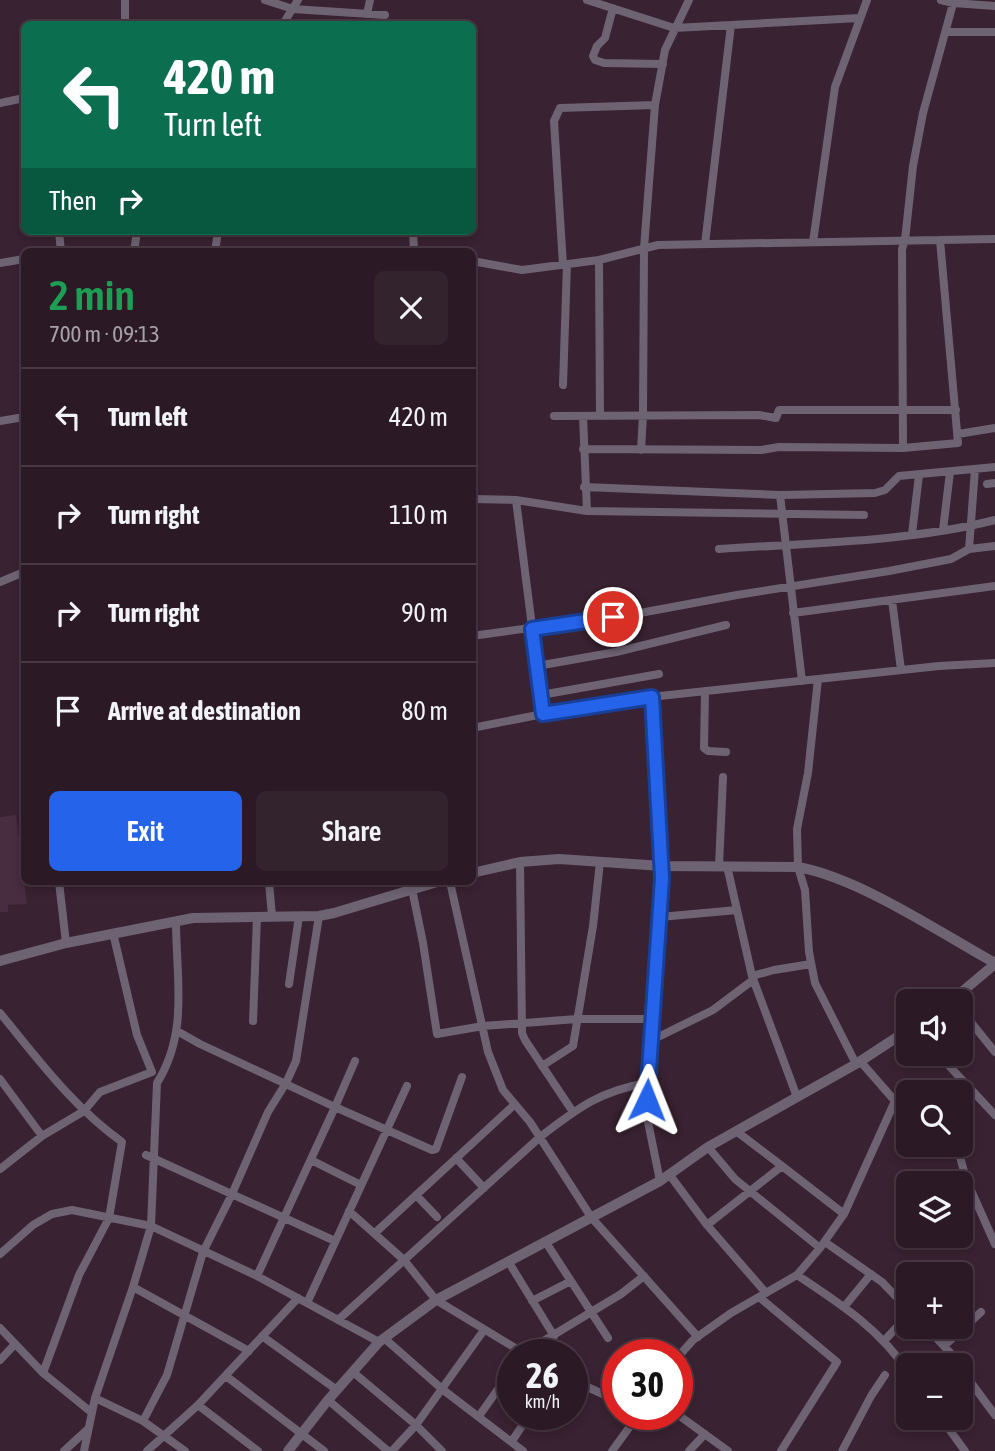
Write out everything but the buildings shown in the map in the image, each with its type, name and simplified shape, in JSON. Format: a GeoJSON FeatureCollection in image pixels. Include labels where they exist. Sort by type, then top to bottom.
{"type":"FeatureCollection","features":[{"type":"Feature","properties":{"kind":"street"},"geometry":{"type":"LineString","coordinates":[[125,0],[125,21]]}},
{"type":"Feature","properties":{"kind":"street"},"geometry":{"type":"LineString","coordinates":[[265,0],[293,9],[385,15]]}},
{"type":"Feature","properties":{"kind":"street"},"geometry":{"type":"LineString","coordinates":[[285,21],[298,0]]}},
{"type":"Feature","properties":{"kind":"street"},"geometry":{"type":"LineString","coordinates":[[367,14],[370,0]]}},
{"type":"Feature","properties":{"kind":"street"},"geometry":{"type":"LineString","coordinates":[[587,0],[674,28],[859,18]]}},
{"type":"Feature","properties":{"kind":"street"},"geometry":{"type":"LineString","coordinates":[[641,450],[644,248],[655,105],[665,50],[689,0]]}},
{"type":"Feature","properties":{"kind":"street"},"geometry":{"type":"LineString","coordinates":[[813,242],[835,87],[867,0]]}},
{"type":"Feature","properties":{"kind":"street"},"geometry":{"type":"LineString","coordinates":[[941,0],[995,6]]}},
{"type":"Feature","properties":{"kind":"street"},"geometry":{"type":"LineString","coordinates":[[903,448],[902,249],[920,126],[954,2]]}},
{"type":"Feature","properties":{"kind":"street"},"geometry":{"type":"LineString","coordinates":[[613,8],[605,38],[597,46],[593,56],[595,60],[663,64]]}},
{"type":"Feature","properties":{"kind":"street"},"geometry":{"type":"LineString","coordinates":[[705,244],[731,25]]}},
{"type":"Feature","properties":{"kind":"street"},"geometry":{"type":"LineString","coordinates":[[946,32],[995,32]]}},
{"type":"Feature","properties":{"kind":"street"},"geometry":{"type":"LineString","coordinates":[[0,103],[21,99]]}},
{"type":"Feature","properties":{"kind":"street"},"geometry":{"type":"LineString","coordinates":[[564,385],[565,264],[554,121],[556,111],[560,108],[655,105]]}},
{"type":"Feature","properties":{"kind":"street"},"geometry":{"type":"LineString","coordinates":[[476,262],[522,270],[599,260],[658,245],[995,239]]}},
{"type":"Feature","properties":{"kind":"street"},"geometry":{"type":"LineString","coordinates":[[583,449],[903,448],[958,443],[940,240]]}},
{"type":"Feature","properties":{"kind":"street"},"geometry":{"type":"LineString","coordinates":[[0,263],[21,260]]}},
{"type":"Feature","properties":{"kind":"street"},"geometry":{"type":"LineString","coordinates":[[599,260],[600,416]]}},
{"type":"Feature","properties":{"kind":"street"},"geometry":{"type":"LineString","coordinates":[[554,415],[759,415],[776,418],[779,410],[956,410]]}},
{"type":"Feature","properties":{"kind":"street"},"geometry":{"type":"LineString","coordinates":[[583,416],[587,511]]}},
{"type":"Feature","properties":{"kind":"street"},"geometry":{"type":"LineString","coordinates":[[0,421],[21,418]]}},
{"type":"Feature","properties":{"kind":"street"},"geometry":{"type":"LineString","coordinates":[[958,433],[995,428]]}},
{"type":"Feature","properties":{"kind":"street"},"geometry":{"type":"LineString","coordinates":[[584,487],[780,495],[875,493],[885,490],[899,476],[995,467]]}},
{"type":"Feature","properties":{"kind":"street"},"geometry":{"type":"LineString","coordinates":[[969,549],[975,469]]}},
{"type":"Feature","properties":{"kind":"street"},"geometry":{"type":"LineString","coordinates":[[943,530],[950,472]]}},
{"type":"Feature","properties":{"kind":"street"},"geometry":{"type":"LineString","coordinates":[[912,534],[919,475]]}},
{"type":"Feature","properties":{"kind":"street"},"geometry":{"type":"LineString","coordinates":[[780,495],[802,681]]}},
{"type":"Feature","properties":{"kind":"street"},"geometry":{"type":"LineString","coordinates":[[476,499],[516,500],[587,511],[782,516],[864,515]]}},
{"type":"Feature","properties":{"kind":"street"},"geometry":{"type":"LineString","coordinates":[[516,500],[543,714]]}},
{"type":"Feature","properties":{"kind":"street"},"geometry":{"type":"LineString","coordinates":[[719,549],[912,534],[995,520]]}},
{"type":"Feature","properties":{"kind":"street"},"geometry":{"type":"LineString","coordinates":[[476,636],[640,613],[951,559],[969,549],[995,546]]}},
{"type":"Feature","properties":{"kind":"street"},"geometry":{"type":"LineString","coordinates":[[0,582],[21,573]]}},
{"type":"Feature","properties":{"kind":"street"},"geometry":{"type":"LineString","coordinates":[[793,613],[995,586]]}},
{"type":"Feature","properties":{"kind":"street"},"geometry":{"type":"LineString","coordinates":[[892,600],[901,670]]}},
{"type":"Feature","properties":{"kind":"street"},"geometry":{"type":"LineString","coordinates":[[537,666],[616,652],[726,625]]}},
{"type":"Feature","properties":{"kind":"street"},"geometry":{"type":"LineString","coordinates":[[476,727],[652,697],[901,670],[995,663]]}},
{"type":"Feature","properties":{"kind":"street"},"geometry":{"type":"LineString","coordinates":[[541,695],[659,674]]}},
{"type":"Feature","properties":{"kind":"street"},"geometry":{"type":"LineString","coordinates":[[693,1342],[731,1313],[797,1275],[844,1214],[895,1101],[858,1063],[815,983],[811,964],[804,890],[797,867],[797,829],[808,773],[818,679]]}},
{"type":"Feature","properties":{"kind":"street"},"geometry":{"type":"LineString","coordinates":[[705,691],[704,748],[708,751],[726,752]]}},
{"type":"Feature","properties":{"kind":"street"},"geometry":{"type":"LineString","coordinates":[[652,697],[662,866],[647,1117],[660,1181]]}},
{"type":"Feature","properties":{"kind":"street"},"geometry":{"type":"LineString","coordinates":[[723,777],[723,866],[737,909],[753,978],[797,1097]]}},
{"type":"Feature","properties":{"kind":"street"},"geometry":{"type":"LineString","coordinates":[[476,872],[520,862],[559,859],[662,866],[797,867],[814,870],[875,897],[995,964],[966,989]]}},
{"type":"Feature","properties":{"kind":"street"},"geometry":{"type":"LineString","coordinates":[[520,862],[521,1023],[524,1040],[573,1112]]}},
{"type":"Feature","properties":{"kind":"street"},"geometry":{"type":"LineString","coordinates":[[541,1066],[569,1051],[573,1046],[593,926],[600,862]]}},
{"type":"Feature","properties":{"kind":"street"},"geometry":{"type":"LineString","coordinates":[[59,885],[66,943]]}},
{"type":"Feature","properties":{"kind":"street"},"geometry":{"type":"LineString","coordinates":[[269,885],[272,916]]}},
{"type":"Feature","properties":{"kind":"street"},"geometry":{"type":"LineString","coordinates":[[1,963],[66,943],[176,921],[319,916],[427,885]]}},
{"type":"Feature","properties":{"kind":"street"},"geometry":{"type":"LineString","coordinates":[[451,885],[488,1052],[503,1090],[540,1137],[591,1217],[698,1337]]}},
{"type":"Feature","properties":{"kind":"street"},"geometry":{"type":"LineString","coordinates":[[411,890],[423,943],[437,1034],[483,1026],[577,1018],[651,1019]]}},
{"type":"Feature","properties":{"kind":"street"},"geometry":{"type":"LineString","coordinates":[[660,916],[737,909]]}},
{"type":"Feature","properties":{"kind":"street"},"geometry":{"type":"LineString","coordinates":[[289,984],[299,916]]}},
{"type":"Feature","properties":{"kind":"street"},"geometry":{"type":"LineString","coordinates":[[142,1421],[167,1375],[203,1252],[268,1112],[296,1061],[319,916]]}},
{"type":"Feature","properties":{"kind":"street"},"geometry":{"type":"LineString","coordinates":[[253,1021],[257,917]]}},
{"type":"Feature","properties":{"kind":"street"},"geometry":{"type":"LineString","coordinates":[[84,1451],[95,1398],[151,1226],[149,1156],[157,1083],[168,1065],[177,1031],[176,921]]}},
{"type":"Feature","properties":{"kind":"street"},"geometry":{"type":"LineString","coordinates":[[0,1169],[42,1136],[84,1111],[100,1092],[152,1072],[137,1035],[113,933]]}},
{"type":"Feature","properties":{"kind":"street"},"geometry":{"type":"LineString","coordinates":[[650,1041],[713,1010],[753,978],[774,970],[811,964]]}},
{"type":"Feature","properties":{"kind":"street"},"geometry":{"type":"LineString","coordinates":[[0,1013],[84,1111],[122,1142],[109,1218],[79,1275],[43,1373]]}},
{"type":"Feature","properties":{"kind":"street"},"geometry":{"type":"LineString","coordinates":[[973,1025],[995,1052]]}},
{"type":"Feature","properties":{"kind":"street"},"geometry":{"type":"LineString","coordinates":[[177,1031],[432,1150],[436,1149],[462,1077]]}},
{"type":"Feature","properties":{"kind":"street"},"geometry":{"type":"LineString","coordinates":[[288,1451],[328,1400],[382,1340],[436,1300],[660,1181],[708,1147],[858,1063],[896,1038]]}},
{"type":"Feature","properties":{"kind":"street"},"geometry":{"type":"LineString","coordinates":[[257,1276],[355,1061]]}},
{"type":"Feature","properties":{"kind":"street"},"geometry":{"type":"LineString","coordinates":[[949,1066],[995,1115]]}},
{"type":"Feature","properties":{"kind":"street"},"geometry":{"type":"LineString","coordinates":[[0,1079],[42,1136]]}},
{"type":"Feature","properties":{"kind":"street"},"geometry":{"type":"LineString","coordinates":[[338,1320],[540,1137],[573,1112],[607,1092],[647,1083]]}},
{"type":"Feature","properties":{"kind":"street"},"geometry":{"type":"LineString","coordinates":[[307,1303],[407,1086]]}},
{"type":"Feature","properties":{"kind":"street"},"geometry":{"type":"LineString","coordinates":[[375,1233],[515,1104]]}},
{"type":"Feature","properties":{"kind":"street"},"geometry":{"type":"LineString","coordinates":[[736,1131],[844,1214]]}},
{"type":"Feature","properties":{"kind":"street"},"geometry":{"type":"LineString","coordinates":[[708,1147],[735,1179],[822,1245],[882,1282],[896,1297]]}},
{"type":"Feature","properties":{"kind":"street"},"geometry":{"type":"LineString","coordinates":[[149,1156],[335,1241]]}},
{"type":"Feature","properties":{"kind":"street"},"geometry":{"type":"LineString","coordinates":[[960,1157],[995,1244]]}},
{"type":"Feature","properties":{"kind":"street"},"geometry":{"type":"LineString","coordinates":[[456,1158],[484,1188]]}},
{"type":"Feature","properties":{"kind":"street"},"geometry":{"type":"LineString","coordinates":[[311,1160],[361,1185]]}},
{"type":"Feature","properties":{"kind":"street"},"geometry":{"type":"LineString","coordinates":[[707,1225],[782,1166]]}},
{"type":"Feature","properties":{"kind":"street"},"geometry":{"type":"LineString","coordinates":[[669,1174],[762,1295],[837,1362],[781,1451]]}},
{"type":"Feature","properties":{"kind":"street"},"geometry":{"type":"LineString","coordinates":[[416,1195],[437,1217]]}},
{"type":"Feature","properties":{"kind":"street"},"geometry":{"type":"LineString","coordinates":[[0,1254],[33,1225],[52,1214],[72,1210],[151,1226],[382,1340],[523,1451]]}},
{"type":"Feature","properties":{"kind":"street"},"geometry":{"type":"LineString","coordinates":[[349,1210],[404,1260],[436,1300],[499,1339]]}},
{"type":"Feature","properties":{"kind":"street"},"geometry":{"type":"LineString","coordinates":[[545,1241],[608,1338]]}},
{"type":"Feature","properties":{"kind":"street"},"geometry":{"type":"LineString","coordinates":[[508,1261],[554,1336]]}},
{"type":"Feature","properties":{"kind":"street"},"geometry":{"type":"LineString","coordinates":[[844,1307],[871,1274]]}},
{"type":"Feature","properties":{"kind":"street"},"geometry":{"type":"LineString","coordinates":[[797,1275],[844,1307],[896,1353]]}},
{"type":"Feature","properties":{"kind":"street"},"geometry":{"type":"LineString","coordinates":[[549,1339],[621,1294],[644,1276]]}},
{"type":"Feature","properties":{"kind":"street"},"geometry":{"type":"LineString","coordinates":[[532,1301],[571,1281]]}},
{"type":"Feature","properties":{"kind":"street"},"geometry":{"type":"LineString","coordinates":[[133,1287],[249,1350]]}},
{"type":"Feature","properties":{"kind":"street"},"geometry":{"type":"LineString","coordinates":[[147,1451],[198,1405],[298,1298]]}},
{"type":"Feature","properties":{"kind":"street"},"geometry":{"type":"LineString","coordinates":[[944,1346],[981,1312]]}},
{"type":"Feature","properties":{"kind":"street"},"geometry":{"type":"LineString","coordinates":[[0,1328],[43,1373],[91,1412]]}},
{"type":"Feature","properties":{"kind":"street"},"geometry":{"type":"LineString","coordinates":[[884,1341],[896,1328]]}},
{"type":"Feature","properties":{"kind":"street"},"geometry":{"type":"LineString","coordinates":[[328,1400],[390,1451],[416,1425],[484,1330]]}},
{"type":"Feature","properties":{"kind":"street"},"geometry":{"type":"LineString","coordinates":[[262,1336],[337,1390]]}},
{"type":"Feature","properties":{"kind":"street"},"geometry":{"type":"LineString","coordinates":[[937,1339],[950,1353]]}},
{"type":"Feature","properties":{"kind":"street"},"geometry":{"type":"LineString","coordinates":[[0,1360],[15,1345]]}},
{"type":"Feature","properties":{"kind":"street"},"geometry":{"type":"LineString","coordinates":[[353,1372],[416,1425],[442,1451]]}},
{"type":"Feature","properties":{"kind":"street"},"geometry":{"type":"LineString","coordinates":[[842,1451],[885,1375]]}},
{"type":"Feature","properties":{"kind":"street"},"geometry":{"type":"LineString","coordinates":[[226,1376],[324,1451]]}},
{"type":"Feature","properties":{"kind":"street"},"geometry":{"type":"LineString","coordinates":[[973,1387],[995,1415]]}},
{"type":"Feature","properties":{"kind":"street"},"geometry":{"type":"LineString","coordinates":[[479,1416],[497,1391]]}},
{"type":"Feature","properties":{"kind":"street"},"geometry":{"type":"LineString","coordinates":[[95,1398],[142,1421],[186,1451]]}},
{"type":"Feature","properties":{"kind":"street"},"geometry":{"type":"LineString","coordinates":[[198,1405],[258,1451]]}},
{"type":"Feature","properties":{"kind":"street"},"geometry":{"type":"LineString","coordinates":[[693,1425],[728,1451]]}},
{"type":"Feature","properties":{"kind":"street"},"geometry":{"type":"LineString","coordinates":[[64,1451],[88,1429]]}},
{"type":"Feature","properties":{"kind":"street"},"geometry":{"type":"LineString","coordinates":[[512,1441],[519,1430]]}},
{"type":"Feature","properties":{"kind":"street"},"geometry":{"type":"LineString","coordinates":[[612,1451],[627,1430]]}},
{"type":"Feature","properties":{"kind":"street"},"geometry":{"type":"LineString","coordinates":[[950,1430],[965,1451]]}},
{"type":"Feature","properties":{"kind":"street"},"geometry":{"type":"LineString","coordinates":[[689,1451],[705,1434]]}},
{"type":"Feature","properties":{"kind":"shaded area"},"geometry":{"type":"Polygon","coordinates":[[[16,815],[21,855],[21,885],[25,885],[27,904],[8,905],[8,912],[0,912],[0,817],[16,815]]]}},
{"type":"Feature","properties":{"kind":"route"},"geometry":{"type":"LineString","coordinates":[[613,617],[532,629],[543,714],[652,697],[662,895],[647,1100]]}}]}
